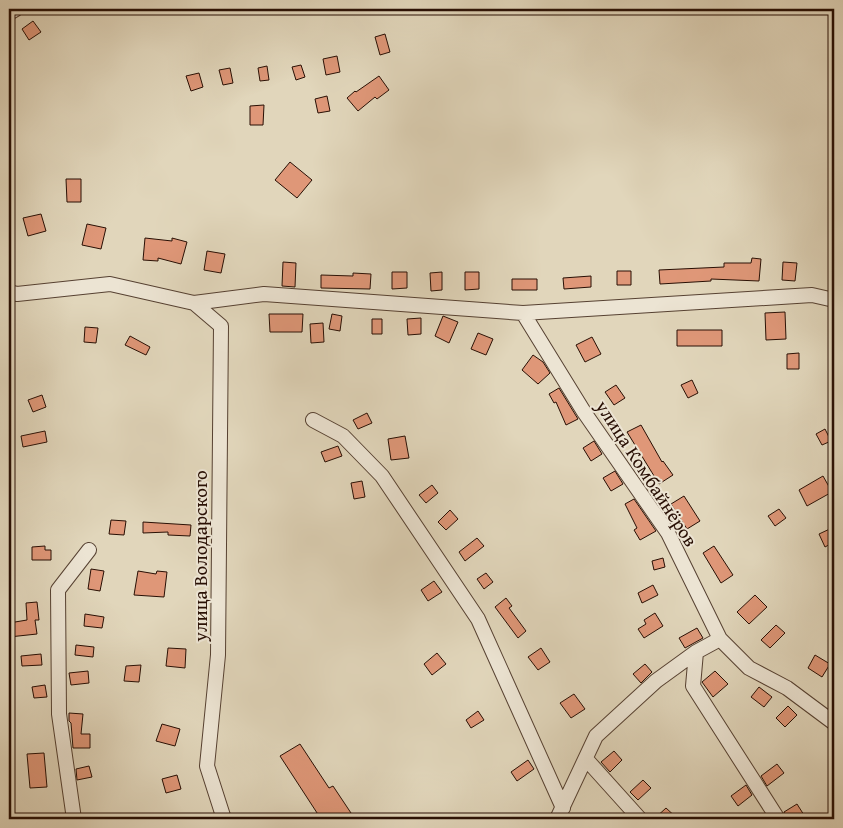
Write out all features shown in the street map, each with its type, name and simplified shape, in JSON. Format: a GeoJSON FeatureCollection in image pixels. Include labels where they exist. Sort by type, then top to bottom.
{"type":"FeatureCollection","features":[{"type":"Feature","properties":{"kind":"street"},"geometry":{"type":"LineString","coordinates":[[9,13],[16,9]]}},
{"type":"Feature","properties":{"kind":"street"},"geometry":{"type":"LineString","coordinates":[[9,292],[17,294],[110,284],[194,302],[264,294],[523,313],[812,296],[834,300]]}},
{"type":"Feature","properties":{"kind":"street","name":"улица Володарского"},"geometry":{"type":"LineString","coordinates":[[194,302],[221,326],[218,655],[207,766],[224,819]]}},
{"type":"Feature","properties":{"kind":"street","name":"улица Комбайнёров"},"geometry":{"type":"LineString","coordinates":[[523,313],[584,412],[668,533],[720,639],[749,668],[787,688],[834,722]]}},
{"type":"Feature","properties":{"kind":"street"},"geometry":{"type":"LineString","coordinates":[[312,420],[343,436],[382,476],[478,619],[560,814]]}},
{"type":"Feature","properties":{"kind":"street"},"geometry":{"type":"LineString","coordinates":[[74,819],[59,714],[58,590],[89,550]]}},
{"type":"Feature","properties":{"kind":"street"},"geometry":{"type":"LineString","coordinates":[[560,814],[596,736],[656,681],[696,652],[720,639]]}},
{"type":"Feature","properties":{"kind":"street"},"geometry":{"type":"LineString","coordinates":[[696,652],[693,686],[778,819]]}},
{"type":"Feature","properties":{"kind":"street"},"geometry":{"type":"LineString","coordinates":[[586,759],[640,819]]}},
{"type":"Feature","properties":{"kind":"building"},"geometry":{"type":"Polygon","coordinates":[[[33,21],[41,32],[29,40],[22,29],[33,21]]]}},
{"type":"Feature","properties":{"kind":"building"},"geometry":{"type":"Polygon","coordinates":[[[385,34],[390,52],[380,55],[375,37],[385,34]]]}},
{"type":"Feature","properties":{"kind":"building"},"geometry":{"type":"Polygon","coordinates":[[[337,56],[340,72],[326,75],[323,59],[337,56]]]}},
{"type":"Feature","properties":{"kind":"building"},"geometry":{"type":"Polygon","coordinates":[[[301,65],[305,77],[296,80],[292,67],[301,65]]]}},
{"type":"Feature","properties":{"kind":"building"},"geometry":{"type":"Polygon","coordinates":[[[267,66],[269,80],[260,81],[258,68],[267,66]]]}},
{"type":"Feature","properties":{"kind":"building"},"geometry":{"type":"Polygon","coordinates":[[[230,68],[233,83],[223,85],[219,70],[230,68]]]}},
{"type":"Feature","properties":{"kind":"building"},"geometry":{"type":"Polygon","coordinates":[[[199,73],[203,87],[191,91],[186,76],[199,73]]]}},
{"type":"Feature","properties":{"kind":"building"},"geometry":{"type":"Polygon","coordinates":[[[379,76],[389,90],[377,99],[375,97],[358,111],[347,98],[379,76]]]}},
{"type":"Feature","properties":{"kind":"building"},"geometry":{"type":"Polygon","coordinates":[[[327,96],[330,111],[318,113],[315,99],[327,96]]]}},
{"type":"Feature","properties":{"kind":"building"},"geometry":{"type":"Polygon","coordinates":[[[264,105],[263,125],[250,125],[250,106],[264,105]]]}},
{"type":"Feature","properties":{"kind":"building"},"geometry":{"type":"Polygon","coordinates":[[[290,162],[312,180],[297,198],[275,180],[290,162]]]}},
{"type":"Feature","properties":{"kind":"building"},"geometry":{"type":"Polygon","coordinates":[[[66,179],[81,179],[81,202],[67,202],[66,179]]]}},
{"type":"Feature","properties":{"kind":"building"},"geometry":{"type":"Polygon","coordinates":[[[41,214],[46,231],[28,236],[23,218],[41,214]]]}},
{"type":"Feature","properties":{"kind":"building"},"geometry":{"type":"Polygon","coordinates":[[[87,224],[106,228],[101,249],[82,245],[87,224]]]}},
{"type":"Feature","properties":{"kind":"building"},"geometry":{"type":"Polygon","coordinates":[[[145,238],[172,241],[172,238],[187,242],[181,264],[158,258],[158,261],[143,260],[145,238]]]}},
{"type":"Feature","properties":{"kind":"building"},"geometry":{"type":"Polygon","coordinates":[[[207,251],[225,254],[221,273],[204,270],[207,251]]]}},
{"type":"Feature","properties":{"kind":"building"},"geometry":{"type":"Polygon","coordinates":[[[752,258],[761,259],[759,281],[711,279],[711,281],[660,284],[659,270],[724,267],[724,263],[751,263],[752,258]]]}},
{"type":"Feature","properties":{"kind":"building"},"geometry":{"type":"Polygon","coordinates":[[[283,262],[296,263],[295,287],[282,286],[283,262]]]}},
{"type":"Feature","properties":{"kind":"building"},"geometry":{"type":"Polygon","coordinates":[[[783,262],[797,263],[795,281],[782,280],[783,262]]]}},
{"type":"Feature","properties":{"kind":"building"},"geometry":{"type":"Polygon","coordinates":[[[617,271],[631,271],[631,285],[617,285],[617,271]]]}},
{"type":"Feature","properties":{"kind":"building"},"geometry":{"type":"Polygon","coordinates":[[[392,272],[407,272],[407,288],[392,289],[392,272]]]}},
{"type":"Feature","properties":{"kind":"building"},"geometry":{"type":"Polygon","coordinates":[[[442,272],[442,290],[431,291],[430,273],[442,272]]]}},
{"type":"Feature","properties":{"kind":"building"},"geometry":{"type":"Polygon","coordinates":[[[465,272],[479,272],[479,289],[465,290],[465,272]]]}},
{"type":"Feature","properties":{"kind":"building"},"geometry":{"type":"Polygon","coordinates":[[[353,273],[371,274],[370,289],[321,288],[321,275],[353,276],[353,273]]]}},
{"type":"Feature","properties":{"kind":"building"},"geometry":{"type":"Polygon","coordinates":[[[591,276],[591,287],[564,289],[563,278],[591,276]]]}},
{"type":"Feature","properties":{"kind":"building"},"geometry":{"type":"Polygon","coordinates":[[[512,279],[537,279],[537,290],[512,290],[512,279]]]}},
{"type":"Feature","properties":{"kind":"building"},"geometry":{"type":"Polygon","coordinates":[[[785,312],[786,339],[766,340],[765,313],[785,312]]]}},
{"type":"Feature","properties":{"kind":"building"},"geometry":{"type":"Polygon","coordinates":[[[269,314],[303,314],[302,332],[270,332],[269,314]]]}},
{"type":"Feature","properties":{"kind":"building"},"geometry":{"type":"Polygon","coordinates":[[[332,314],[342,316],[340,331],[329,329],[332,314]]]}},
{"type":"Feature","properties":{"kind":"building"},"geometry":{"type":"Polygon","coordinates":[[[443,316],[458,322],[449,343],[435,336],[443,316]]]}},
{"type":"Feature","properties":{"kind":"building"},"geometry":{"type":"Polygon","coordinates":[[[421,318],[421,334],[408,335],[407,319],[421,318]]]}},
{"type":"Feature","properties":{"kind":"building"},"geometry":{"type":"Polygon","coordinates":[[[372,319],[382,319],[382,334],[372,334],[372,319]]]}},
{"type":"Feature","properties":{"kind":"building"},"geometry":{"type":"Polygon","coordinates":[[[323,323],[324,342],[311,343],[310,324],[323,323]]]}},
{"type":"Feature","properties":{"kind":"building"},"geometry":{"type":"Polygon","coordinates":[[[85,327],[98,328],[96,343],[84,342],[85,327]]]}},
{"type":"Feature","properties":{"kind":"building"},"geometry":{"type":"Polygon","coordinates":[[[677,330],[722,330],[722,346],[677,346],[677,330]]]}},
{"type":"Feature","properties":{"kind":"building"},"geometry":{"type":"Polygon","coordinates":[[[478,333],[493,339],[486,355],[471,349],[478,333]]]}},
{"type":"Feature","properties":{"kind":"building"},"geometry":{"type":"Polygon","coordinates":[[[130,336],[150,347],[146,355],[125,345],[130,336]]]}},
{"type":"Feature","properties":{"kind":"building"},"geometry":{"type":"Polygon","coordinates":[[[592,337],[601,354],[585,362],[576,345],[592,337]]]}},
{"type":"Feature","properties":{"kind":"building"},"geometry":{"type":"Polygon","coordinates":[[[799,353],[799,369],[787,369],[787,354],[799,353]]]}},
{"type":"Feature","properties":{"kind":"building"},"geometry":{"type":"Polygon","coordinates":[[[533,355],[543,362],[550,373],[538,384],[522,370],[533,355]]]}},
{"type":"Feature","properties":{"kind":"building"},"geometry":{"type":"Polygon","coordinates":[[[692,380],[698,393],[688,398],[681,385],[692,380]]]}},
{"type":"Feature","properties":{"kind":"building"},"geometry":{"type":"Polygon","coordinates":[[[616,385],[625,398],[614,405],[605,392],[616,385]]]}},
{"type":"Feature","properties":{"kind":"building"},"geometry":{"type":"Polygon","coordinates":[[[559,388],[578,419],[566,425],[556,402],[554,403],[549,394],[559,388]]]}},
{"type":"Feature","properties":{"kind":"building"},"geometry":{"type":"Polygon","coordinates":[[[42,395],[46,407],[33,412],[28,400],[42,395]]]}},
{"type":"Feature","properties":{"kind":"building"},"geometry":{"type":"Polygon","coordinates":[[[367,413],[372,423],[358,429],[353,420],[367,413]]]}},
{"type":"Feature","properties":{"kind":"building"},"geometry":{"type":"Polygon","coordinates":[[[641,425],[662,462],[673,475],[659,484],[627,432],[641,425]]]}},
{"type":"Feature","properties":{"kind":"building"},"geometry":{"type":"Polygon","coordinates":[[[825,429],[831,441],[822,445],[816,434],[825,429]]]}},
{"type":"Feature","properties":{"kind":"building"},"geometry":{"type":"Polygon","coordinates":[[[45,431],[47,442],[23,447],[21,436],[45,431]]]}},
{"type":"Feature","properties":{"kind":"building"},"geometry":{"type":"Polygon","coordinates":[[[405,436],[409,458],[391,460],[388,439],[405,436]]]}},
{"type":"Feature","properties":{"kind":"building"},"geometry":{"type":"Polygon","coordinates":[[[594,441],[602,454],[591,461],[583,448],[594,441]]]}},
{"type":"Feature","properties":{"kind":"building"},"geometry":{"type":"Polygon","coordinates":[[[338,446],[342,456],[325,462],[321,452],[338,446]]]}},
{"type":"Feature","properties":{"kind":"building"},"geometry":{"type":"Polygon","coordinates":[[[615,471],[623,484],[611,491],[603,478],[615,471]]]}},
{"type":"Feature","properties":{"kind":"building"},"geometry":{"type":"Polygon","coordinates":[[[823,476],[832,492],[807,506],[799,490],[823,476]]]}},
{"type":"Feature","properties":{"kind":"building"},"geometry":{"type":"Polygon","coordinates":[[[362,481],[365,497],[354,499],[351,483],[362,481]]]}},
{"type":"Feature","properties":{"kind":"building"},"geometry":{"type":"Polygon","coordinates":[[[432,485],[438,493],[426,503],[419,495],[432,485]]]}},
{"type":"Feature","properties":{"kind":"building"},"geometry":{"type":"Polygon","coordinates":[[[684,496],[700,521],[687,529],[671,504],[684,496]]]}},
{"type":"Feature","properties":{"kind":"building"},"geometry":{"type":"Polygon","coordinates":[[[634,499],[656,531],[640,540],[634,530],[637,528],[625,504],[634,499]]]}},
{"type":"Feature","properties":{"kind":"building"},"geometry":{"type":"Polygon","coordinates":[[[779,509],[786,518],[775,526],[768,516],[779,509]]]}},
{"type":"Feature","properties":{"kind":"building"},"geometry":{"type":"Polygon","coordinates":[[[450,510],[458,519],[446,530],[438,522],[450,510]]]}},
{"type":"Feature","properties":{"kind":"building"},"geometry":{"type":"Polygon","coordinates":[[[111,520],[126,521],[124,535],[109,534],[111,520]]]}},
{"type":"Feature","properties":{"kind":"building"},"geometry":{"type":"Polygon","coordinates":[[[143,522],[191,525],[190,536],[168,535],[168,532],[143,533],[143,522]]]}},
{"type":"Feature","properties":{"kind":"building"},"geometry":{"type":"Polygon","coordinates":[[[834,527],[834,542],[825,547],[819,534],[834,527]]]}},
{"type":"Feature","properties":{"kind":"building"},"geometry":{"type":"Polygon","coordinates":[[[477,538],[484,546],[465,561],[459,552],[477,538]]]}},
{"type":"Feature","properties":{"kind":"building"},"geometry":{"type":"Polygon","coordinates":[[[45,546],[45,550],[51,550],[51,560],[32,560],[32,547],[45,546]]]}},
{"type":"Feature","properties":{"kind":"building"},"geometry":{"type":"Polygon","coordinates":[[[714,546],[733,575],[721,583],[703,553],[714,546]]]}},
{"type":"Feature","properties":{"kind":"building"},"geometry":{"type":"Polygon","coordinates":[[[663,558],[665,567],[654,570],[652,561],[663,558]]]}},
{"type":"Feature","properties":{"kind":"building"},"geometry":{"type":"Polygon","coordinates":[[[91,569],[104,571],[100,591],[88,589],[91,569]]]}},
{"type":"Feature","properties":{"kind":"building"},"geometry":{"type":"Polygon","coordinates":[[[138,571],[156,574],[157,571],[167,572],[164,597],[134,595],[138,571]]]}},
{"type":"Feature","properties":{"kind":"building"},"geometry":{"type":"Polygon","coordinates":[[[486,573],[493,582],[484,589],[477,579],[486,573]]]}},
{"type":"Feature","properties":{"kind":"building"},"geometry":{"type":"Polygon","coordinates":[[[434,581],[442,592],[428,601],[421,590],[434,581]]]}},
{"type":"Feature","properties":{"kind":"building"},"geometry":{"type":"Polygon","coordinates":[[[653,585],[658,595],[642,603],[638,593],[653,585]]]}},
{"type":"Feature","properties":{"kind":"building"},"geometry":{"type":"Polygon","coordinates":[[[755,595],[767,607],[749,624],[737,612],[755,595]]]}},
{"type":"Feature","properties":{"kind":"building"},"geometry":{"type":"Polygon","coordinates":[[[506,598],[512,606],[509,608],[526,631],[518,638],[495,607],[506,598]]]}},
{"type":"Feature","properties":{"kind":"building"},"geometry":{"type":"Polygon","coordinates":[[[37,602],[39,620],[35,620],[37,634],[9,637],[9,623],[27,620],[26,603],[37,602]]]}},
{"type":"Feature","properties":{"kind":"building"},"geometry":{"type":"Polygon","coordinates":[[[655,613],[663,626],[644,638],[638,629],[646,624],[644,620],[655,613]]]}},
{"type":"Feature","properties":{"kind":"building"},"geometry":{"type":"Polygon","coordinates":[[[85,614],[104,617],[102,628],[84,626],[85,614]]]}},
{"type":"Feature","properties":{"kind":"building"},"geometry":{"type":"Polygon","coordinates":[[[776,625],[785,633],[770,648],[761,640],[776,625]]]}},
{"type":"Feature","properties":{"kind":"building"},"geometry":{"type":"Polygon","coordinates":[[[697,628],[703,638],[685,648],[679,638],[697,628]]]}},
{"type":"Feature","properties":{"kind":"building"},"geometry":{"type":"Polygon","coordinates":[[[76,645],[94,647],[93,657],[75,655],[76,645]]]}},
{"type":"Feature","properties":{"kind":"building"},"geometry":{"type":"Polygon","coordinates":[[[168,648],[186,649],[185,668],[166,666],[168,648]]]}},
{"type":"Feature","properties":{"kind":"building"},"geometry":{"type":"Polygon","coordinates":[[[541,648],[550,662],[538,670],[528,657],[541,648]]]}},
{"type":"Feature","properties":{"kind":"building"},"geometry":{"type":"Polygon","coordinates":[[[437,653],[446,664],[432,675],[424,664],[437,653]]]}},
{"type":"Feature","properties":{"kind":"building"},"geometry":{"type":"Polygon","coordinates":[[[41,654],[42,665],[22,666],[21,656],[41,654]]]}},
{"type":"Feature","properties":{"kind":"building"},"geometry":{"type":"Polygon","coordinates":[[[815,655],[830,664],[822,677],[808,668],[815,655]]]}},
{"type":"Feature","properties":{"kind":"building"},"geometry":{"type":"Polygon","coordinates":[[[645,664],[652,672],[641,683],[633,674],[645,664]]]}},
{"type":"Feature","properties":{"kind":"building"},"geometry":{"type":"Polygon","coordinates":[[[141,665],[139,682],[124,681],[126,666],[141,665]]]}},
{"type":"Feature","properties":{"kind":"building"},"geometry":{"type":"Polygon","coordinates":[[[88,671],[89,683],[71,685],[69,673],[88,671]]]}},
{"type":"Feature","properties":{"kind":"building"},"geometry":{"type":"Polygon","coordinates":[[[715,671],[728,684],[713,697],[702,682],[715,671]]]}},
{"type":"Feature","properties":{"kind":"building"},"geometry":{"type":"Polygon","coordinates":[[[45,685],[47,697],[34,698],[32,687],[45,685]]]}},
{"type":"Feature","properties":{"kind":"building"},"geometry":{"type":"Polygon","coordinates":[[[759,687],[772,697],[764,707],[751,697],[759,687]]]}},
{"type":"Feature","properties":{"kind":"building"},"geometry":{"type":"Polygon","coordinates":[[[574,694],[585,709],[571,718],[560,703],[574,694]]]}},
{"type":"Feature","properties":{"kind":"building"},"geometry":{"type":"Polygon","coordinates":[[[788,706],[797,715],[785,727],[776,718],[788,706]]]}},
{"type":"Feature","properties":{"kind":"building"},"geometry":{"type":"Polygon","coordinates":[[[478,711],[484,720],[471,728],[466,720],[478,711]]]}},
{"type":"Feature","properties":{"kind":"building"},"geometry":{"type":"Polygon","coordinates":[[[69,713],[83,714],[81,734],[90,734],[90,748],[73,748],[69,713]]]}},
{"type":"Feature","properties":{"kind":"building"},"geometry":{"type":"Polygon","coordinates":[[[162,724],[180,729],[175,746],[156,741],[162,724]]]}},
{"type":"Feature","properties":{"kind":"building"},"geometry":{"type":"Polygon","coordinates":[[[300,744],[329,788],[333,786],[355,819],[321,819],[280,756],[300,744]]]}},
{"type":"Feature","properties":{"kind":"building"},"geometry":{"type":"Polygon","coordinates":[[[614,751],[622,760],[610,772],[601,762],[614,751]]]}},
{"type":"Feature","properties":{"kind":"building"},"geometry":{"type":"Polygon","coordinates":[[[44,753],[47,787],[30,788],[27,754],[44,753]]]}},
{"type":"Feature","properties":{"kind":"building"},"geometry":{"type":"Polygon","coordinates":[[[528,760],[534,769],[517,781],[511,772],[528,760]]]}},
{"type":"Feature","properties":{"kind":"building"},"geometry":{"type":"Polygon","coordinates":[[[777,764],[784,773],[767,786],[761,776],[777,764]]]}},
{"type":"Feature","properties":{"kind":"building"},"geometry":{"type":"Polygon","coordinates":[[[89,766],[92,777],[77,780],[76,769],[89,766]]]}},
{"type":"Feature","properties":{"kind":"building"},"geometry":{"type":"Polygon","coordinates":[[[177,775],[181,789],[166,793],[162,779],[177,775]]]}},
{"type":"Feature","properties":{"kind":"building"},"geometry":{"type":"Polygon","coordinates":[[[643,780],[651,788],[638,800],[630,792],[643,780]]]}},
{"type":"Feature","properties":{"kind":"building"},"geometry":{"type":"Polygon","coordinates":[[[746,785],[752,795],[738,806],[731,796],[746,785]]]}},
{"type":"Feature","properties":{"kind":"building"},"geometry":{"type":"Polygon","coordinates":[[[797,804],[804,815],[797,819],[787,819],[784,812],[797,804]]]}},
{"type":"Feature","properties":{"kind":"building"},"geometry":{"type":"Polygon","coordinates":[[[666,808],[678,819],[654,819],[666,808]]]}}]}
